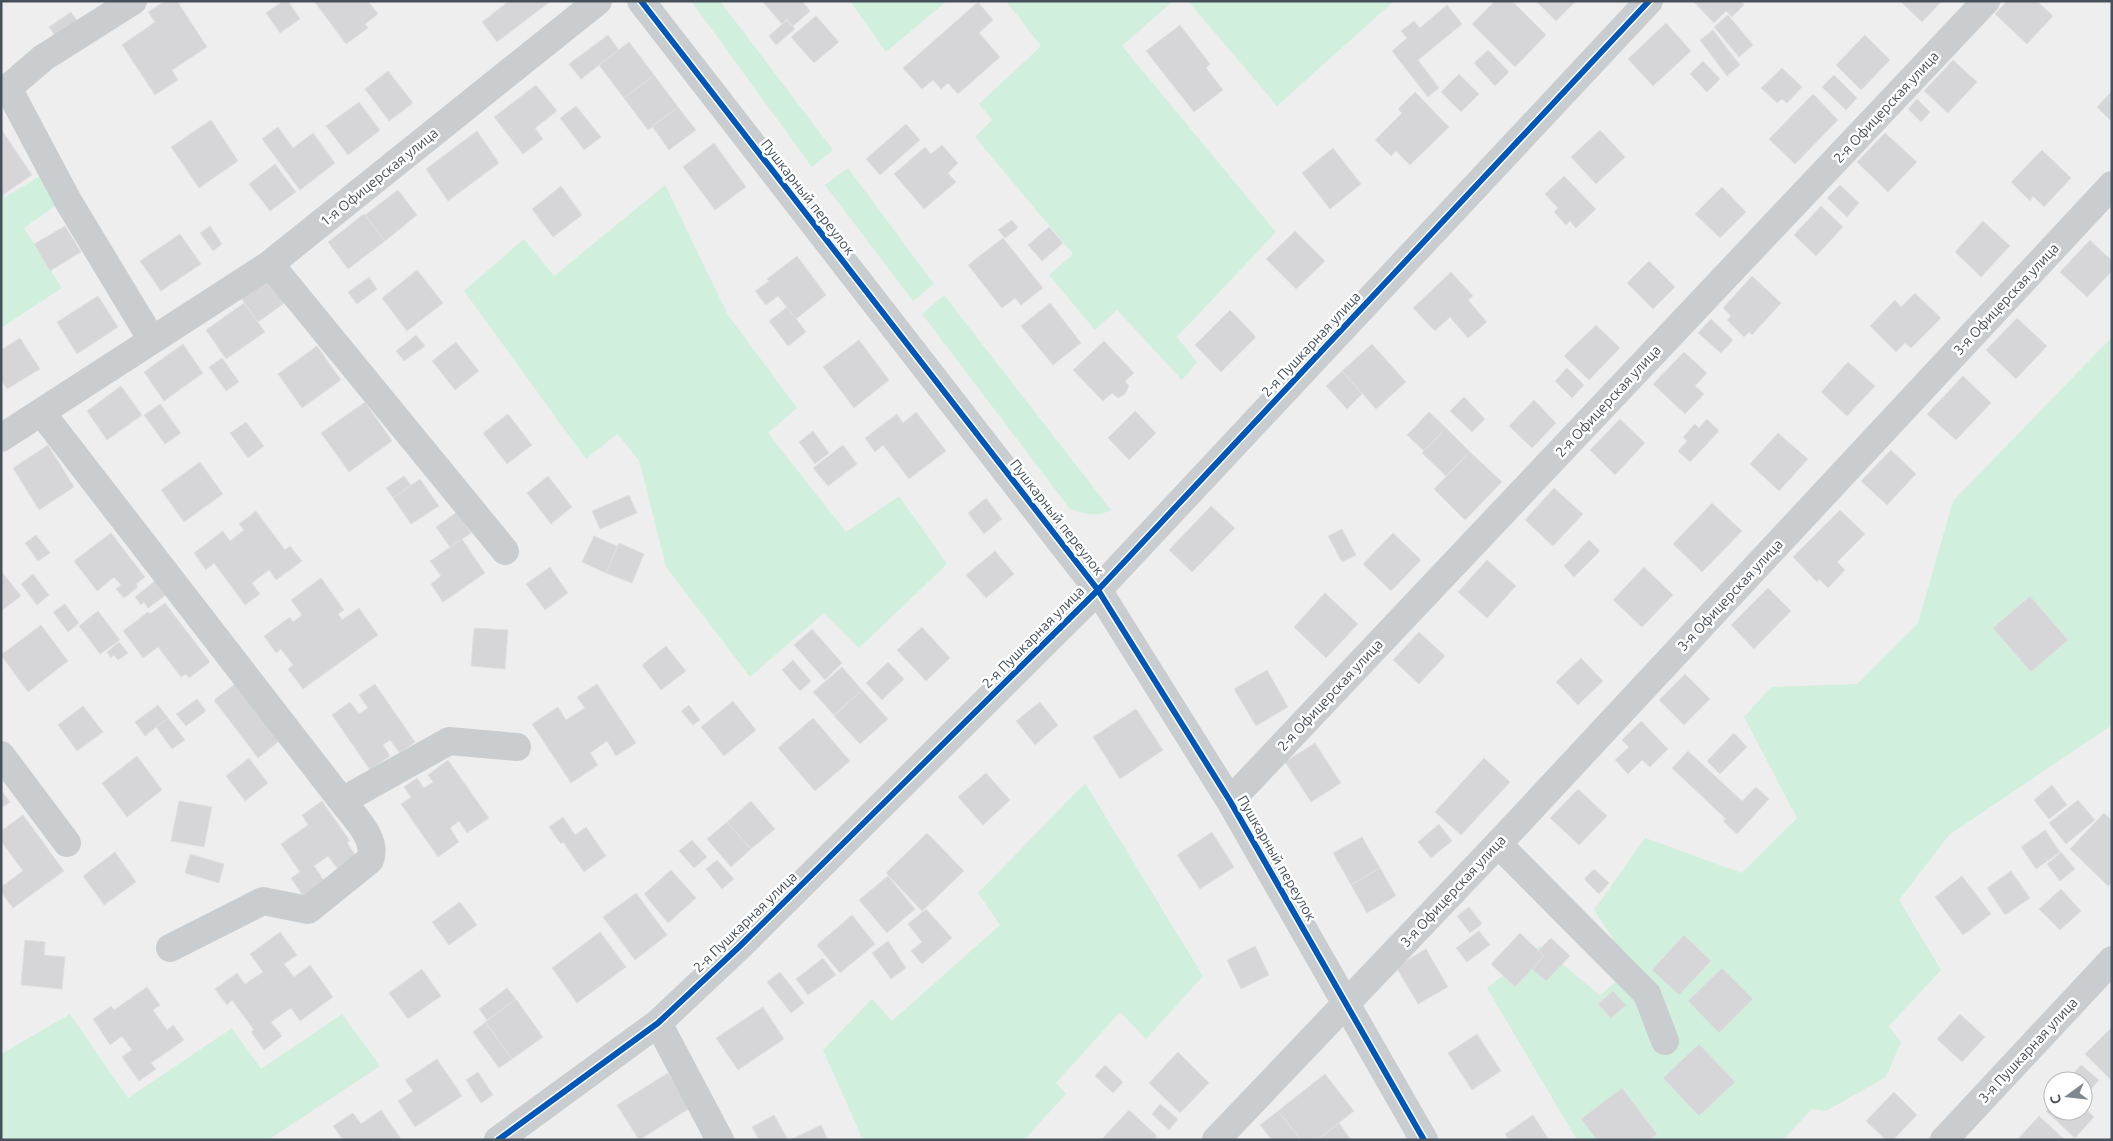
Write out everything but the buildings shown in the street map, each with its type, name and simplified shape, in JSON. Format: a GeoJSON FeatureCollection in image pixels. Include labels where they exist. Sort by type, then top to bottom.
{"type":"FeatureCollection","features":[{"type":"Feature","properties":{"kind":"street"},"geometry":{"type":"LineString","coordinates":[[133,1],[42,58],[8,88],[68,201],[152,340]]}},
{"type":"Feature","properties":{"kind":"street","name":"1-я Офицерская улица"},"geometry":{"type":"LineString","coordinates":[[1,438],[270,264],[598,1]]}},
{"type":"Feature","properties":{"kind":"street","name":"Пушкарный переулок"},"geometry":{"type":"LineString","coordinates":[[640,1],[1098,590],[1230,801],[1424,1140]]}},
{"type":"Feature","properties":{"kind":"street","name":"2-я Пушкарная улица"},"geometry":{"type":"LineString","coordinates":[[498,1140],[658,1023],[740,946],[1098,590],[1649,1]]}},
{"type":"Feature","properties":{"kind":"street","name":"2-я Офицерская улица"},"geometry":{"type":"LineString","coordinates":[[1230,801],[1986,1]]}},
{"type":"Feature","properties":{"kind":"street","name":"3-я Офицерская улица"},"geometry":{"type":"LineString","coordinates":[[1216,1140],[1347,1005],[1498,844],[2112,184]]}},
{"type":"Feature","properties":{"kind":"street"},"geometry":{"type":"LineString","coordinates":[[270,264],[505,551]]}},
{"type":"Feature","properties":{"kind":"street"},"geometry":{"type":"LineString","coordinates":[[41,412],[342,801],[371,844],[372,853],[370,860],[308,910],[263,901],[170,948]]}},
{"type":"Feature","properties":{"kind":"street"},"geometry":{"type":"LineString","coordinates":[[342,801],[449,741],[517,747]]}},
{"type":"Feature","properties":{"kind":"street"},"geometry":{"type":"LineString","coordinates":[[1,755],[67,843]]}},
{"type":"Feature","properties":{"kind":"street"},"geometry":{"type":"LineString","coordinates":[[1498,844],[1647,994],[1665,1041]]}},
{"type":"Feature","properties":{"kind":"street","name":"3-я Пушкарная улица"},"geometry":{"type":"LineString","coordinates":[[1944,1140],[2112,960]]}},
{"type":"Feature","properties":{"kind":"street"},"geometry":{"type":"LineString","coordinates":[[658,1023],[720,1140]]}},
{"type":"Feature","properties":{"kind":"green space"},"geometry":{"type":"Polygon","coordinates":[[[691,1],[720,1],[833,150],[812,167],[691,1]]]}},
{"type":"Feature","properties":{"kind":"green space"},"geometry":{"type":"Polygon","coordinates":[[[850,1],[947,1],[886,52],[850,1]]]}},
{"type":"Feature","properties":{"kind":"green space"},"geometry":{"type":"Polygon","coordinates":[[[1006,1],[1173,1],[1122,46],[1276,232],[1177,337],[1197,362],[1182,380],[1117,310],[1095,330],[1049,275],[1073,254],[975,137],[992,120],[979,104],[1041,46],[1006,1]]]}},
{"type":"Feature","properties":{"kind":"green space"},"geometry":{"type":"Polygon","coordinates":[[[1188,1],[1394,1],[1277,106],[1188,1]]]}},
{"type":"Feature","properties":{"kind":"green space"},"geometry":{"type":"Polygon","coordinates":[[[848,168],[934,284],[913,301],[825,185],[848,168]]]}},
{"type":"Feature","properties":{"kind":"green space"},"geometry":{"type":"Polygon","coordinates":[[[40,176],[58,204],[24,228],[62,288],[1,328],[1,192],[5,197],[40,176]]]}},
{"type":"Feature","properties":{"kind":"green space"},"geometry":{"type":"Polygon","coordinates":[[[665,185],[728,315],[797,408],[768,433],[846,532],[899,496],[947,564],[859,648],[824,613],[750,677],[666,567],[639,460],[617,434],[586,459],[464,291],[524,239],[554,276],[665,185]]]}},
{"type":"Feature","properties":{"kind":"green space"},"geometry":{"type":"Polygon","coordinates":[[[944,295],[1111,510],[1096,515],[1070,509],[922,314],[944,295]]]}},
{"type":"Feature","properties":{"kind":"green space"},"geometry":{"type":"Polygon","coordinates":[[[2112,337],[2112,725],[1949,835],[1899,900],[1941,970],[1889,1026],[1901,1042],[1886,1077],[1826,1111],[1812,1109],[1783,1140],[1577,1140],[1487,988],[1540,946],[1600,995],[1632,968],[1594,910],[1645,838],[1742,873],[1797,818],[1744,717],[1771,687],[1857,684],[1918,623],[1953,501],[2112,337]]]}},
{"type":"Feature","properties":{"kind":"green space"},"geometry":{"type":"Polygon","coordinates":[[[1085,783],[1203,976],[1146,1039],[1120,1012],[1056,1083],[1066,1094],[1024,1140],[863,1140],[823,1050],[872,999],[892,1021],[1000,925],[978,893],[1085,783]]]}},
{"type":"Feature","properties":{"kind":"green space"},"geometry":{"type":"Polygon","coordinates":[[[70,1014],[128,1098],[232,1028],[261,1069],[342,1014],[380,1066],[268,1140],[3,1140],[1,1130],[1,1054],[70,1014]]]}},
{"type":"Feature","properties":{"kind":"cycle path"},"geometry":{"type":"LineString","coordinates":[[641,1],[1098,590],[1230,801],[1424,1140]]}},
{"type":"Feature","properties":{"kind":"cycle path"},"geometry":{"type":"LineString","coordinates":[[498,1140],[658,1023],[740,946],[1098,590],[1649,1]]}}]}
